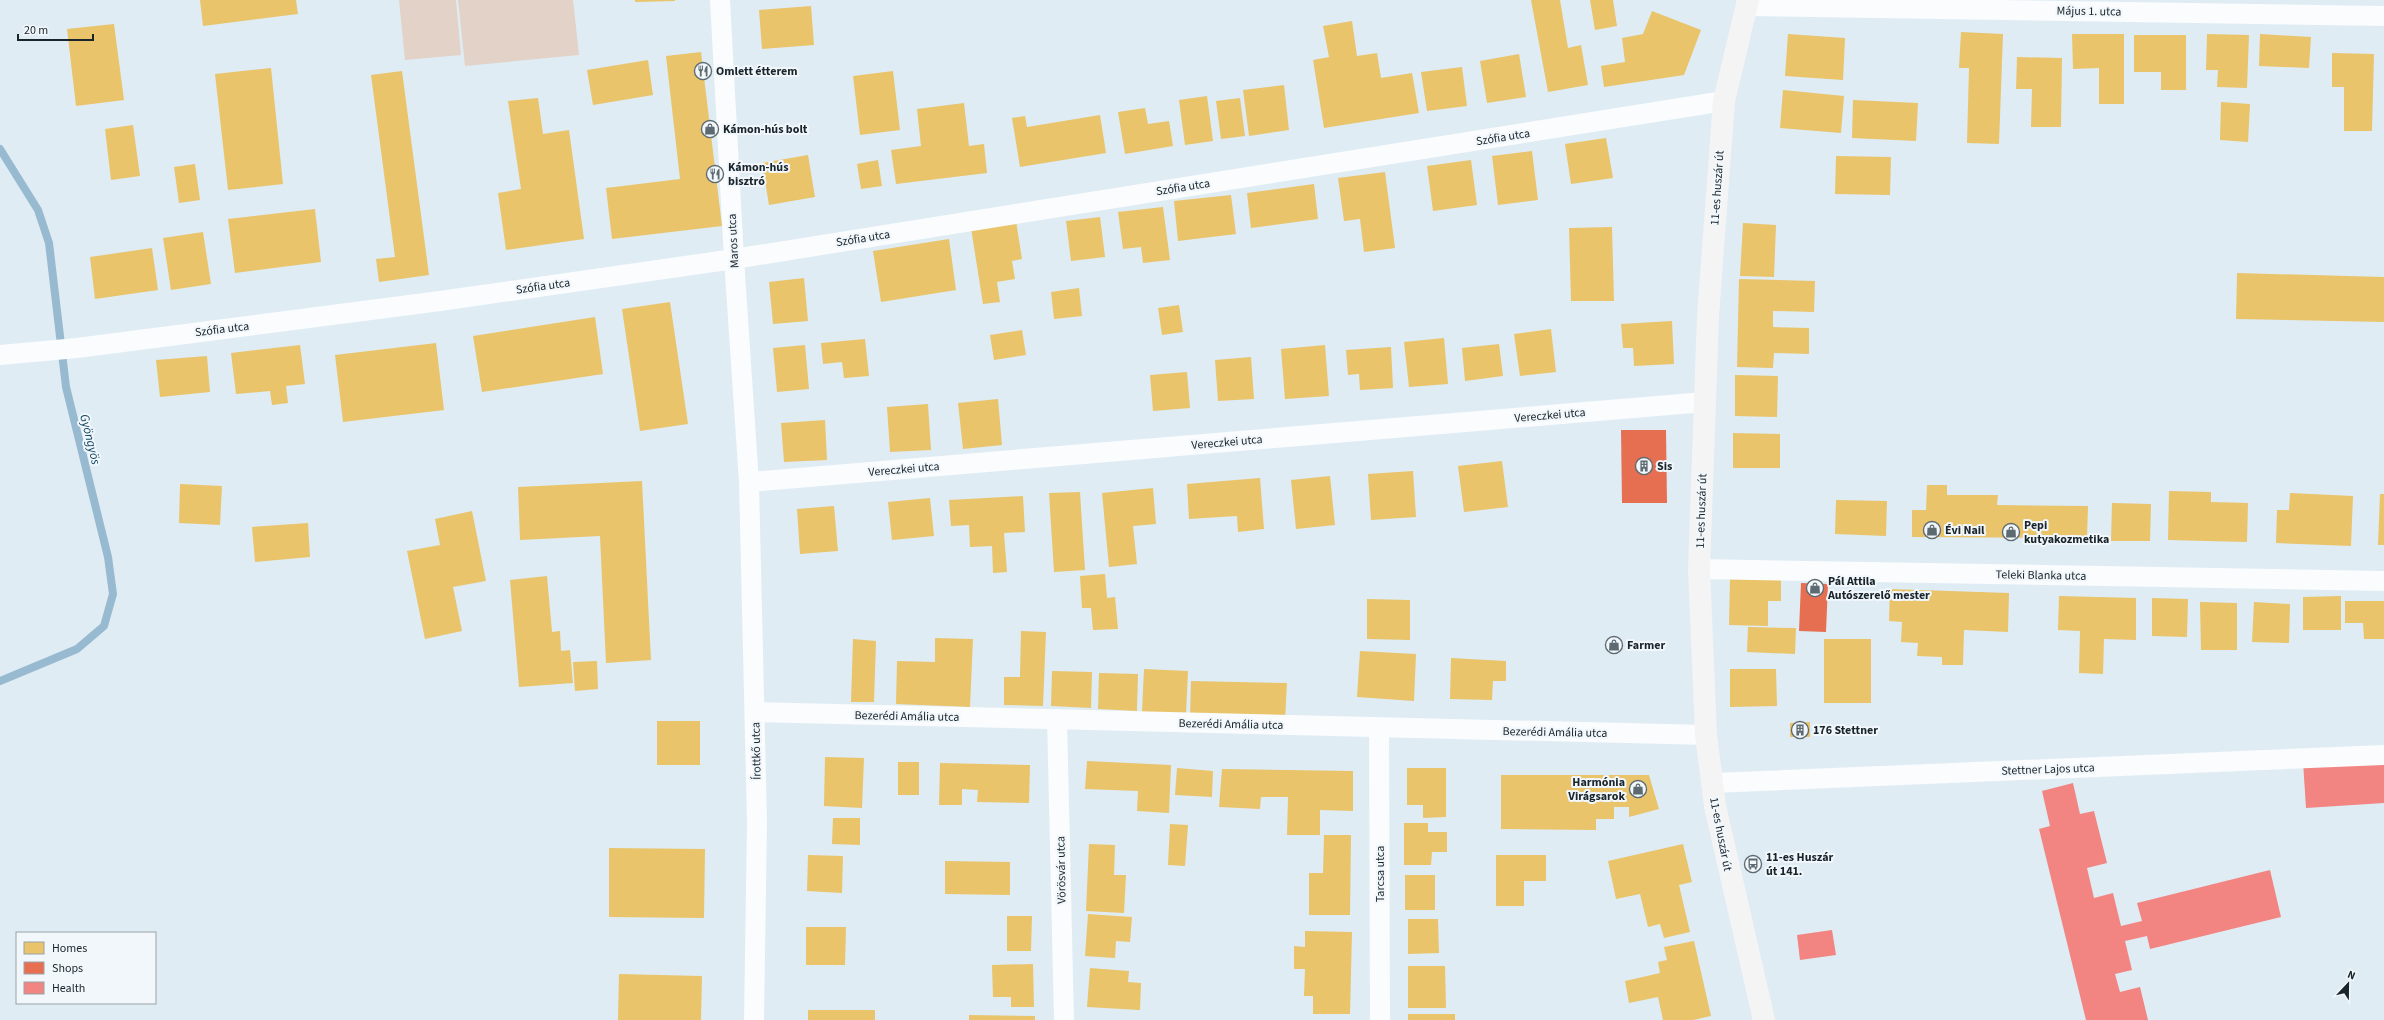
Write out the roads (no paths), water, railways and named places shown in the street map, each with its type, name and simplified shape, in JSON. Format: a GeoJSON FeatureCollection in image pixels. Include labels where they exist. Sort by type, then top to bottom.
{"type":"FeatureCollection","features":[{"type":"Feature","properties":{"kind":"main road","name":"11-es huszár út"},"geometry":{"type":"LineString","coordinates":[[1747,3],[1724,101],[1708,316],[1699,569],[1706,735],[1712,783],[1723,849],[1764,1020]]}},
{"type":"Feature","properties":{"kind":"street","name":"Maros utca"},"geometry":{"type":"LineString","coordinates":[[720,0],[734,259],[749,482]]}},
{"type":"Feature","properties":{"kind":"street","name":"Május 1. utca"},"geometry":{"type":"LineString","coordinates":[[1747,3],[2384,16]]}},
{"type":"Feature","properties":{"kind":"street","name":"Szófia utca"},"geometry":{"type":"LineString","coordinates":[[0,355],[36,350],[77,348],[440,301],[734,259],[1724,101]]}},
{"type":"Feature","properties":{"kind":"street","name":"Vereczkei utca"},"geometry":{"type":"LineString","coordinates":[[749,482],[1705,402]]}},
{"type":"Feature","properties":{"kind":"street","name":"Írottkő utca"},"geometry":{"type":"LineString","coordinates":[[749,482],[758,822],[754,1020]]}},
{"type":"Feature","properties":{"kind":"street","name":"Teleki Blanka utca"},"geometry":{"type":"LineString","coordinates":[[1699,569],[2384,581]]}},
{"type":"Feature","properties":{"kind":"street","name":"Bezerédi Amália utca"},"geometry":{"type":"LineString","coordinates":[[756,712],[1706,735]]}},
{"type":"Feature","properties":{"kind":"street","name":"Vörösvár utca"},"geometry":{"type":"LineString","coordinates":[[1057,720],[1064,1020]]}},
{"type":"Feature","properties":{"kind":"street","name":"Tarcsa utca"},"geometry":{"type":"LineString","coordinates":[[1379,727],[1380,1020]]}},
{"type":"Feature","properties":{"kind":"street","name":"Stettner Lajos utca"},"geometry":{"type":"LineString","coordinates":[[1712,783],[2384,755]]}},
{"type":"Feature","properties":{"kind":"waterway","name":"Gyöngyös"},"geometry":{"type":"LineString","coordinates":[[0,149],[38,210],[49,243],[66,387],[108,557],[113,594],[104,626],[77,649],[0,681]]}},
{"type":"Feature","properties":{"kind":"place","name":"Omlett étterem"},"geometry":{"type":"Point","coordinates":[703,71]}},
{"type":"Feature","properties":{"kind":"place","name":"Kámon-hús bolt"},"geometry":{"type":"Point","coordinates":[710,129]}},
{"type":"Feature","properties":{"kind":"place","name":"Kámon-hús bisztró"},"geometry":{"type":"Point","coordinates":[715,174]}},
{"type":"Feature","properties":{"kind":"place","name":"Sis"},"geometry":{"type":"Point","coordinates":[1644,466]}},
{"type":"Feature","properties":{"kind":"place","name":"Évi Nail"},"geometry":{"type":"Point","coordinates":[1932,530]}},
{"type":"Feature","properties":{"kind":"place","name":"Pepi kutyakozmetika"},"geometry":{"type":"Point","coordinates":[2011,532]}},
{"type":"Feature","properties":{"kind":"place","name":"Pál Attila Autószerelő mester"},"geometry":{"type":"Point","coordinates":[1815,588]}},
{"type":"Feature","properties":{"kind":"place","name":"Farmer"},"geometry":{"type":"Point","coordinates":[1614,645]}},
{"type":"Feature","properties":{"kind":"place","name":"176 Stettner"},"geometry":{"type":"Point","coordinates":[1800,730]}},
{"type":"Feature","properties":{"kind":"place","name":"Harmónia Virágsarok"},"geometry":{"type":"Point","coordinates":[1638,789]}},
{"type":"Feature","properties":{"kind":"place","name":"11-es Huszár út 141."},"geometry":{"type":"Point","coordinates":[1753,864]}}]}
